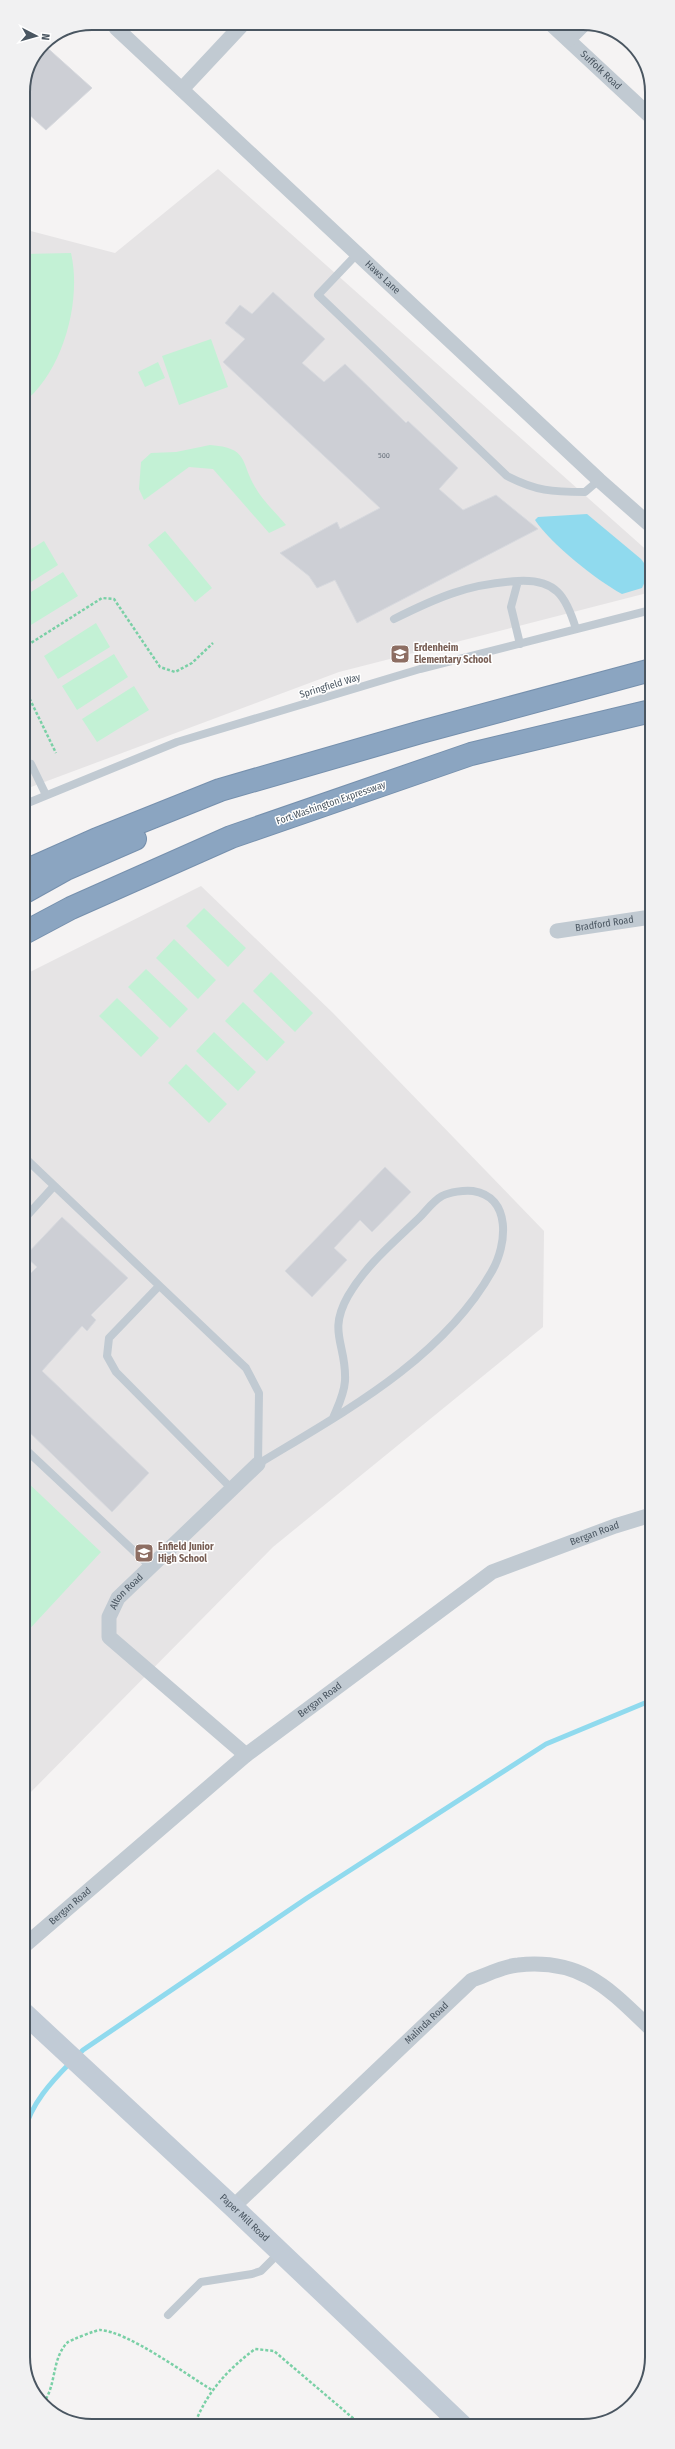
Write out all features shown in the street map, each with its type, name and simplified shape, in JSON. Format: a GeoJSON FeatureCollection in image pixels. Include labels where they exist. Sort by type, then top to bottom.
{"type":"FeatureCollection","features":[{"type":"Feature","properties":{"kind":"highway"},"geometry":{"type":"LineString","coordinates":[[30,869],[95,840],[220,790],[421,732],[645,672]]}},
{"type":"Feature","properties":{"kind":"highway","name":"Fort Washington Expressway"},"geometry":{"type":"LineString","coordinates":[[30,929],[71,908],[231,837],[471,754],[645,712]]}},
{"type":"Feature","properties":{"kind":"highway"},"geometry":{"type":"LineString","coordinates":[[30,890],[66,869],[218,804],[421,732]]}},
{"type":"Feature","properties":{"kind":"main road","name":"Paper Mill Road"},"geometry":{"type":"LineString","coordinates":[[30,2019],[233,2207],[456,2419]]}},
{"type":"Feature","properties":{"kind":"street","name":"Haws Lane"},"geometry":{"type":"LineString","coordinates":[[118,30],[599,480],[645,521]]}},
{"type":"Feature","properties":{"kind":"street"},"geometry":{"type":"LineString","coordinates":[[182,89],[237,30]]}},
{"type":"Feature","properties":{"kind":"street","name":"Suffolk Road"},"geometry":{"type":"LineString","coordinates":[[558,30],[645,111]]}},
{"type":"Feature","properties":{"kind":"street"},"geometry":{"type":"LineString","coordinates":[[569,39],[578,30]]}},
{"type":"Feature","properties":{"kind":"street","name":"Bradford Road"},"geometry":{"type":"LineString","coordinates":[[557,932],[645,918]]}},
{"type":"Feature","properties":{"kind":"street","name":"Alton Road"},"geometry":{"type":"LineString","coordinates":[[246,1755],[109,1637],[109,1617],[118,1598],[231,1488],[258,1464]]}},
{"type":"Feature","properties":{"kind":"street","name":"Bergan Road"},"geometry":{"type":"LineString","coordinates":[[30,1941],[246,1755],[492,1572],[615,1526],[645,1517]]}},
{"type":"Feature","properties":{"kind":"street","name":"Malinda Road"},"geometry":{"type":"LineString","coordinates":[[233,2207],[472,1980],[518,1965],[548,1965],[580,1971],[606,1986],[645,2023]]}},
{"type":"Feature","properties":{"kind":"lane"},"geometry":{"type":"LineString","coordinates":[[357,254],[318,295],[507,476],[529,487],[551,492],[584,492],[599,480]]}},
{"type":"Feature","properties":{"kind":"lane"},"geometry":{"type":"LineString","coordinates":[[518,581],[511,607],[520,644]]}},
{"type":"Feature","properties":{"kind":"lane"},"geometry":{"type":"LineString","coordinates":[[394,619],[446,595],[471,587],[518,581],[532,581],[550,586],[563,595],[576,629]]}},
{"type":"Feature","properties":{"kind":"lane","name":"Springfield Way"},"geometry":{"type":"LineString","coordinates":[[30,802],[177,742],[420,669],[645,612]]}},
{"type":"Feature","properties":{"kind":"lane"},"geometry":{"type":"LineString","coordinates":[[31,764],[46,795]]}},
{"type":"Feature","properties":{"kind":"lane"},"geometry":{"type":"LineString","coordinates":[[30,1163],[246,1368],[259,1393],[258,1464]]}},
{"type":"Feature","properties":{"kind":"lane"},"geometry":{"type":"LineString","coordinates":[[30,1212],[54,1186]]}},
{"type":"Feature","properties":{"kind":"lane"},"geometry":{"type":"LineString","coordinates":[[258,1464],[333,1418],[406,1369],[454,1324],[492,1271],[504,1240],[502,1216],[496,1203],[481,1192],[466,1190],[442,1196],[369,1265],[349,1295],[339,1315],[338,1332],[343,1356],[345,1381],[342,1398],[333,1418]]}},
{"type":"Feature","properties":{"kind":"lane"},"geometry":{"type":"LineString","coordinates":[[159,1286],[109,1338],[107,1356],[116,1372],[231,1488]]}},
{"type":"Feature","properties":{"kind":"lane"},"geometry":{"type":"LineString","coordinates":[[30,1454],[151,1567]]}},
{"type":"Feature","properties":{"kind":"lane"},"geometry":{"type":"LineString","coordinates":[[168,2315],[201,2282],[261,2271],[280,2252]]}},
{"type":"Feature","properties":{"kind":"path"},"geometry":{"type":"LineString","coordinates":[[30,644],[102,598],[114,599],[160,667],[175,672],[192,663],[213,643]]}},
{"type":"Feature","properties":{"kind":"path"},"geometry":{"type":"LineString","coordinates":[[30,699],[56,753]]}},
{"type":"Feature","properties":{"kind":"path"},"geometry":{"type":"LineString","coordinates":[[46,2399],[49,2396],[55,2366],[69,2342],[99,2330],[127,2338],[212,2390]]}},
{"type":"Feature","properties":{"kind":"path"},"geometry":{"type":"LineString","coordinates":[[197,2419],[202,2404],[212,2390],[239,2361],[254,2349],[274,2351],[354,2419]]}},
{"type":"Feature","properties":{"kind":"shaded area"},"geometry":{"type":"Polygon","coordinates":[[[218,169],[645,549],[645,594],[339,672],[30,787],[30,231],[115,253],[218,169]]]}},
{"type":"Feature","properties":{"kind":"shaded area"},"geometry":{"type":"Polygon","coordinates":[[[201,886],[333,1013],[544,1231],[543,1327],[273,1547],[30,1793],[30,972],[201,886]]]}},
{"type":"Feature","properties":{"kind":"green space"},"geometry":{"type":"Polygon","coordinates":[[[71,253],[74,272],[74,292],[66,334],[59,355],[49,373],[37,390],[30,396],[30,254],[71,253]]]}},
{"type":"Feature","properties":{"kind":"green space"},"geometry":{"type":"Polygon","coordinates":[[[211,339],[228,387],[179,405],[162,356],[211,339]]]}},
{"type":"Feature","properties":{"kind":"green space"},"geometry":{"type":"Polygon","coordinates":[[[158,362],[165,378],[145,387],[138,372],[158,362]]]}},
{"type":"Feature","properties":{"kind":"green space"},"geometry":{"type":"Polygon","coordinates":[[[210,445],[231,449],[242,457],[250,478],[258,492],[286,525],[269,533],[213,469],[189,467],[144,500],[139,489],[141,462],[151,453],[176,452],[210,445]]]}},
{"type":"Feature","properties":{"kind":"green space"},"geometry":{"type":"Polygon","coordinates":[[[165,531],[212,588],[195,602],[148,545],[165,531]]]}},
{"type":"Feature","properties":{"kind":"green space"},"geometry":{"type":"Polygon","coordinates":[[[44,541],[58,565],[30,583],[30,550],[44,541]]]}},
{"type":"Feature","properties":{"kind":"green space"},"geometry":{"type":"Polygon","coordinates":[[[63,572],[78,596],[30,626],[30,593],[63,572]]]}},
{"type":"Feature","properties":{"kind":"green space"},"geometry":{"type":"Polygon","coordinates":[[[96,623],[110,647],[58,679],[44,656],[96,623]]]}},
{"type":"Feature","properties":{"kind":"green space"},"geometry":{"type":"Polygon","coordinates":[[[114,654],[128,677],[77,710],[62,686],[114,654]]]}},
{"type":"Feature","properties":{"kind":"green space"},"geometry":{"type":"Polygon","coordinates":[[[134,686],[149,710],[97,742],[82,719],[134,686]]]}},
{"type":"Feature","properties":{"kind":"green space"},"geometry":{"type":"Polygon","coordinates":[[[204,908],[246,948],[228,967],[186,926],[204,908]]]}},
{"type":"Feature","properties":{"kind":"green space"},"geometry":{"type":"Polygon","coordinates":[[[174,939],[216,980],[198,999],[156,958],[174,939]]]}},
{"type":"Feature","properties":{"kind":"green space"},"geometry":{"type":"Polygon","coordinates":[[[146,969],[188,1009],[170,1028],[128,987],[146,969]]]}},
{"type":"Feature","properties":{"kind":"green space"},"geometry":{"type":"Polygon","coordinates":[[[271,972],[313,1013],[295,1032],[253,991],[271,972]]]}},
{"type":"Feature","properties":{"kind":"green space"},"geometry":{"type":"Polygon","coordinates":[[[117,998],[159,1038],[141,1057],[99,1016],[117,998]]]}},
{"type":"Feature","properties":{"kind":"green space"},"geometry":{"type":"Polygon","coordinates":[[[243,1002],[285,1042],[267,1061],[225,1021],[243,1002]]]}},
{"type":"Feature","properties":{"kind":"green space"},"geometry":{"type":"Polygon","coordinates":[[[214,1032],[256,1072],[238,1091],[196,1051],[214,1032]]]}},
{"type":"Feature","properties":{"kind":"green space"},"geometry":{"type":"Polygon","coordinates":[[[186,1064],[227,1104],[209,1123],[168,1083],[186,1064]]]}},
{"type":"Feature","properties":{"kind":"green space"},"geometry":{"type":"Polygon","coordinates":[[[30,1485],[101,1552],[30,1629],[30,1485]]]}},
{"type":"Feature","properties":{"kind":"water"},"geometry":{"type":"Polygon","coordinates":[[[587,514],[641,559],[645,564],[645,582],[642,588],[622,594],[611,588],[587,571],[552,540],[535,520],[538,517],[587,514]]]}},
{"type":"Feature","properties":{"kind":"building"},"geometry":{"type":"Polygon","coordinates":[[[41,56],[56,56],[92,88],[46,130],[30,115],[31,80],[41,56]]]}},
{"type":"Feature","properties":{"kind":"building"},"geometry":{"type":"Polygon","coordinates":[[[273,292],[325,339],[302,363],[324,382],[345,364],[406,423],[408,421],[458,468],[439,489],[463,510],[496,495],[538,529],[357,623],[335,580],[317,588],[309,576],[280,553],[337,522],[340,529],[380,508],[223,362],[245,339],[225,323],[240,305],[252,314],[273,292]]]}},
{"type":"Feature","properties":{"kind":"building"},"geometry":{"type":"Polygon","coordinates":[[[385,1167],[411,1192],[372,1232],[360,1220],[334,1248],[347,1260],[312,1297],[285,1271],[385,1167]]]}},
{"type":"Feature","properties":{"kind":"building"},"geometry":{"type":"Polygon","coordinates":[[[62,1217],[128,1278],[91,1315],[96,1320],[87,1331],[82,1326],[42,1371],[149,1473],[112,1512],[30,1433],[30,1274],[37,1267],[30,1261],[30,1251],[62,1217]]]}},
{"type":"Feature","properties":{"kind":"waterway"},"geometry":{"type":"LineString","coordinates":[[76,2057],[83,2050],[307,1898],[546,1744],[645,1703]]}},
{"type":"Feature","properties":{"kind":"waterway"},"geometry":{"type":"LineString","coordinates":[[30,2114],[56,2077],[71,2062]]}},
{"type":"Feature","properties":{"kind":"place","name":"Erdenheim Elementary School"},"geometry":{"type":"Point","coordinates":[400,654]}},
{"type":"Feature","properties":{"kind":"place","name":"Enfield Junior High School"},"geometry":{"type":"Point","coordinates":[144,1553]}}]}
